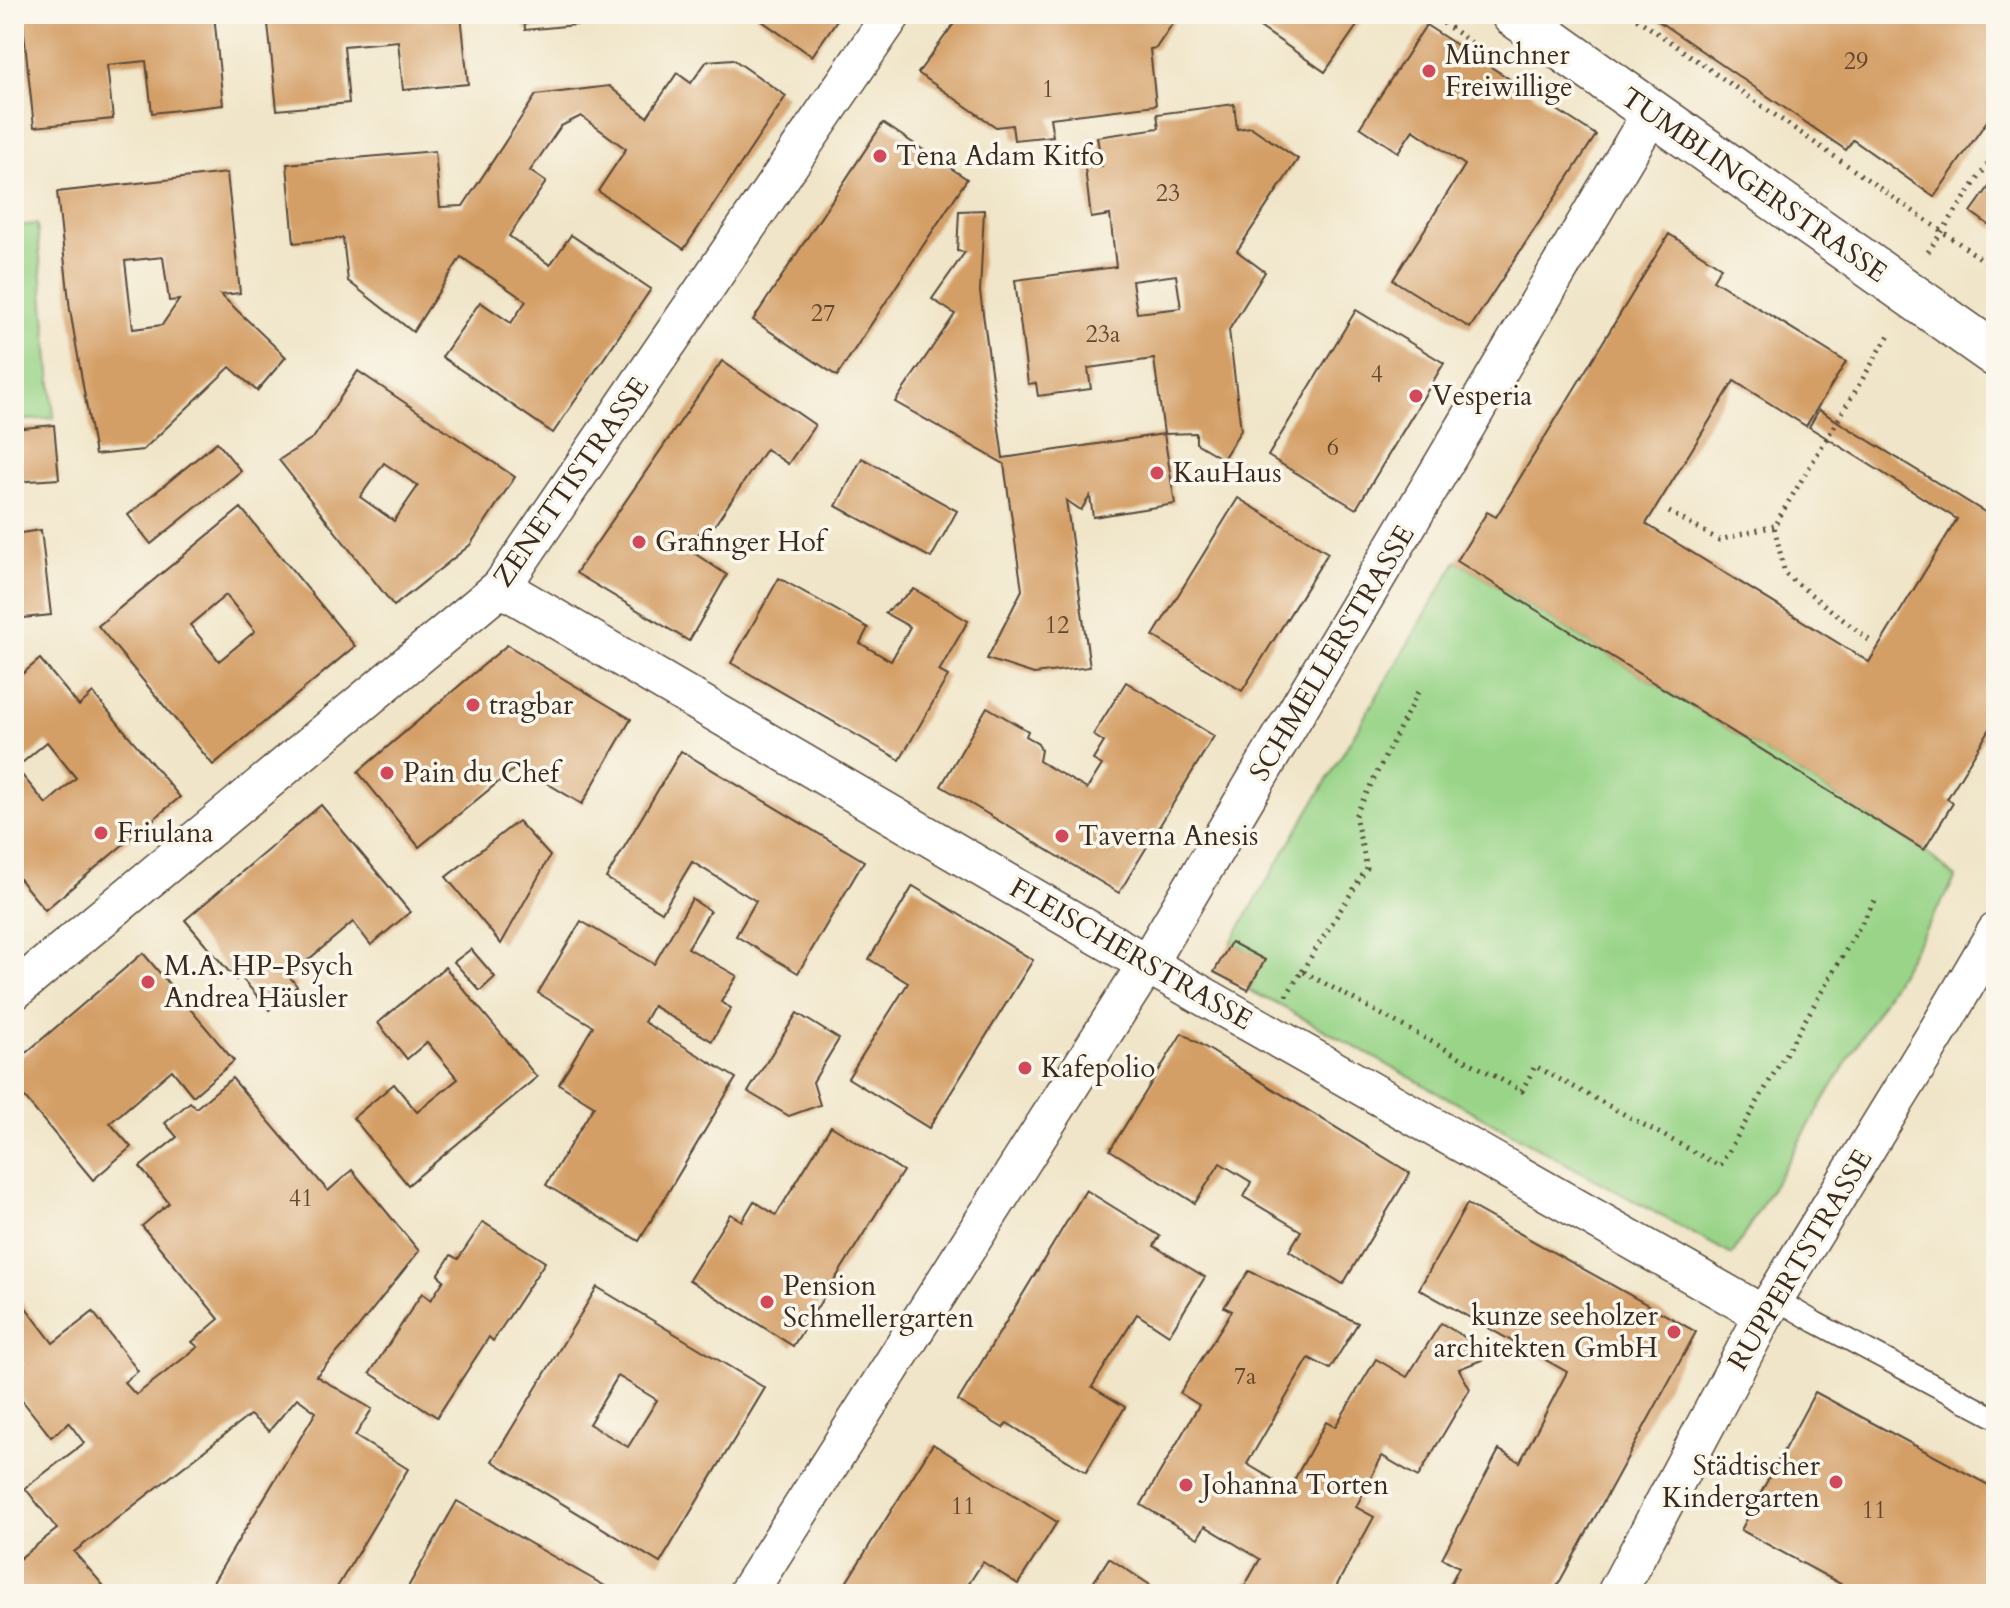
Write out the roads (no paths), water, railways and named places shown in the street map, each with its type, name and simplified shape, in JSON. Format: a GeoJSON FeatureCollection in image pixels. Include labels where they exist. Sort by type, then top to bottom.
{"type":"FeatureCollection","features":[{"type":"Feature","properties":{"kind":"street","name":"ZENETTISTRASSE"},"geometry":{"type":"LineString","coordinates":[[14,991],[501,587],[892,14]]}},
{"type":"Feature","properties":{"kind":"street","name":"TUMBLINGERSTRASSE"},"geometry":{"type":"LineString","coordinates":[[1513,14],[1652,112],[1899,308],[1996,355]]}},
{"type":"Feature","properties":{"kind":"street","name":"SCHMELLERSTRASSE"},"geometry":{"type":"LineString","coordinates":[[747,1594],[1147,964],[1652,112]]}},
{"type":"Feature","properties":{"kind":"street","name":"FLEISCHERSTRASSE"},"geometry":{"type":"LineString","coordinates":[[501,587],[1147,964],[1769,1306]]}},
{"type":"Feature","properties":{"kind":"street","name":"RUPPERTSTRASSE"},"geometry":{"type":"LineString","coordinates":[[1616,1594],[1769,1306],[1996,932]]}},
{"type":"Feature","properties":{"kind":"lane"},"geometry":{"type":"LineString","coordinates":[[1769,1306],[1815,1322],[1996,1418]]}},
{"type":"Feature","properties":{"kind":"place","name":"Münchner Freiwillige"},"geometry":{"type":"Point","coordinates":[1429,71]}},
{"type":"Feature","properties":{"kind":"place","name":"Tena Adam Kitfo"},"geometry":{"type":"Point","coordinates":[880,156]}},
{"type":"Feature","properties":{"kind":"place","name":"Vesperia"},"geometry":{"type":"Point","coordinates":[1416,396]}},
{"type":"Feature","properties":{"kind":"place","name":"KauHaus"},"geometry":{"type":"Point","coordinates":[1157,473]}},
{"type":"Feature","properties":{"kind":"place","name":"Grafinger Hof"},"geometry":{"type":"Point","coordinates":[639,542]}},
{"type":"Feature","properties":{"kind":"place","name":"tragbar"},"geometry":{"type":"Point","coordinates":[473,705]}},
{"type":"Feature","properties":{"kind":"place","name":"Pain du Chef"},"geometry":{"type":"Point","coordinates":[387,773]}},
{"type":"Feature","properties":{"kind":"place","name":"Friulana"},"geometry":{"type":"Point","coordinates":[101,833]}},
{"type":"Feature","properties":{"kind":"place","name":"Taverna Anesis"},"geometry":{"type":"Point","coordinates":[1062,836]}},
{"type":"Feature","properties":{"kind":"place","name":"M.A. HP-Psych Andrea Häusler"},"geometry":{"type":"Point","coordinates":[148,982]}},
{"type":"Feature","properties":{"kind":"place","name":"Kafepolio"},"geometry":{"type":"Point","coordinates":[1025,1068]}},
{"type":"Feature","properties":{"kind":"place","name":"Pension Schmellergarten"},"geometry":{"type":"Point","coordinates":[767,1302]}},
{"type":"Feature","properties":{"kind":"place","name":"kunze seeholzer architekten GmbH"},"geometry":{"type":"Point","coordinates":[1674,1332]}},
{"type":"Feature","properties":{"kind":"place","name":"Städtischer Kindergarten"},"geometry":{"type":"Point","coordinates":[1836,1482]}},
{"type":"Feature","properties":{"kind":"place","name":"Johanna Torten"},"geometry":{"type":"Point","coordinates":[1186,1485]}}]}
